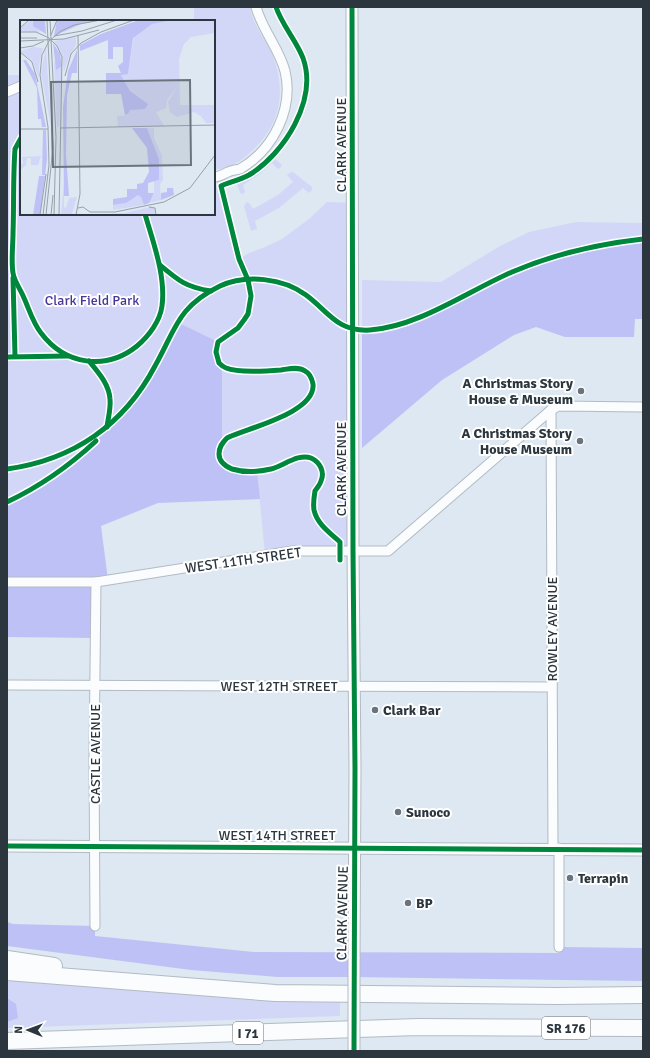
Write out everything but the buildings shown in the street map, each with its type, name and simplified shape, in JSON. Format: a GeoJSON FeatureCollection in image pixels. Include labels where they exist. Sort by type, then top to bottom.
{"type":"FeatureCollection","features":[{"type":"Feature","properties":{"kind":"highway"},"geometry":{"type":"LineString","coordinates":[[7,959],[166,985]]}},
{"type":"Feature","properties":{"kind":"highway"},"geometry":{"type":"LineString","coordinates":[[7,972],[275,993],[557,996],[643,995]]}},
{"type":"Feature","properties":{"kind":"highway"},"geometry":{"type":"LineString","coordinates":[[557,996],[643,1001]]}},
{"type":"Feature","properties":{"kind":"highway","name":"I 71"},"geometry":{"type":"LineString","coordinates":[[7,1041],[418,1027],[490,1027],[643,1036]]}},
{"type":"Feature","properties":{"kind":"highway","name":"SR 176"},"geometry":{"type":"LineString","coordinates":[[490,1027],[643,1028]]}},
{"type":"Feature","properties":{"kind":"street"},"geometry":{"type":"LineString","coordinates":[[215,177],[238,170],[260,153],[268,145],[284,113],[287,88],[285,72],[281,57],[263,25],[256,7]]}},
{"type":"Feature","properties":{"kind":"street","name":"CLARK AVENUE"},"geometry":{"type":"LineString","coordinates":[[352,7],[355,847],[354,1051]]}},
{"type":"Feature","properties":{"kind":"street"},"geometry":{"type":"LineString","coordinates":[[7,92],[20,86]]}},
{"type":"Feature","properties":{"kind":"street","name":"WEST 11TH STREET"},"geometry":{"type":"LineString","coordinates":[[7,582],[96,582],[292,551],[388,551],[551,410],[558,406],[643,406]]}},
{"type":"Feature","properties":{"kind":"street","name":"ROWLEY AVENUE"},"geometry":{"type":"LineString","coordinates":[[551,410],[552,687],[559,947]]}},
{"type":"Feature","properties":{"kind":"street","name":"CASTLE AVENUE"},"geometry":{"type":"LineString","coordinates":[[95,926],[96,582]]}},
{"type":"Feature","properties":{"kind":"street","name":"WEST 12TH STREET"},"geometry":{"type":"LineString","coordinates":[[7,685],[552,687]]}},
{"type":"Feature","properties":{"kind":"street","name":"WEST 14TH STREET"},"geometry":{"type":"LineString","coordinates":[[7,846],[556,848],[643,850]]}},
{"type":"Feature","properties":{"kind":"green space"},"geometry":{"type":"Polygon","coordinates":[[[194,7],[250,7],[254,21],[274,59],[280,84],[280,96],[275,119],[263,139],[254,149],[236,163],[229,167],[215,170],[215,20],[194,20],[194,7]]]}},
{"type":"Feature","properties":{"kind":"green space","name":"Clark Field Park"},"geometry":{"type":"Polygon","coordinates":[[[7,75],[20,75],[20,215],[215,215],[216,184],[237,258],[237,268],[239,259],[282,239],[309,219],[327,202],[353,203],[353,551],[265,555],[257,472],[242,471],[228,467],[220,458],[219,451],[222,442],[222,366],[217,358],[216,346],[170,334],[146,381],[123,413],[73,461],[48,479],[7,502],[7,75]]]}},
{"type":"Feature","properties":{"kind":"green space"},"geometry":{"type":"Polygon","coordinates":[[[274,158],[282,165],[280,168],[278,169],[272,163],[261,173],[243,185],[245,192],[243,194],[240,193],[237,184],[257,172],[274,158]]]}},
{"type":"Feature","properties":{"kind":"green space"},"geometry":{"type":"Polygon","coordinates":[[[291,172],[312,187],[312,190],[309,193],[303,188],[279,208],[255,221],[257,229],[251,231],[244,206],[247,202],[253,209],[278,195],[293,182],[287,175],[291,172]]]}},
{"type":"Feature","properties":{"kind":"green space"},"geometry":{"type":"Polygon","coordinates":[[[576,222],[643,223],[643,239],[599,245],[570,251],[542,260],[498,278],[423,316],[393,326],[362,330],[362,280],[441,282],[500,246],[529,232],[576,222]]]}},
{"type":"Feature","properties":{"kind":"green space"},"geometry":{"type":"Polygon","coordinates":[[[7,978],[267,1000],[340,1002],[340,1016],[7,1028],[7,978]]]}},
{"type":"Feature","properties":{"kind":"shaded area"},"geometry":{"type":"Polygon","coordinates":[[[643,239],[643,319],[635,319],[634,337],[565,337],[536,327],[514,335],[442,380],[362,448],[362,330],[402,324],[421,317],[514,271],[545,260],[594,247],[643,239]]]}},
{"type":"Feature","properties":{"kind":"shaded area"},"geometry":{"type":"Polygon","coordinates":[[[177,322],[218,342],[216,355],[222,366],[222,442],[219,451],[220,458],[228,467],[257,471],[260,499],[158,503],[101,526],[108,580],[96,582],[95,638],[7,637],[7,502],[28,492],[54,476],[99,438],[107,427],[128,408],[156,366],[177,322]]]}},
{"type":"Feature","properties":{"kind":"shaded area"},"geometry":{"type":"Polygon","coordinates":[[[7,922],[13,924],[95,926],[95,936],[254,952],[559,953],[559,947],[643,948],[643,981],[278,977],[191,970],[7,946],[7,922]]]}},
{"type":"Feature","properties":{"kind":"shaded area"},"geometry":{"type":"Polygon","coordinates":[[[7,998],[16,1004],[18,1018],[7,1022],[7,998]]]}},
{"type":"Feature","properties":{"kind":"cycle path"},"geometry":{"type":"LineString","coordinates":[[276,7],[303,58],[306,74],[306,91],[302,108],[295,124],[274,154],[262,166],[249,175],[221,186],[239,259],[248,280],[251,296],[248,314],[238,328],[218,342],[216,352],[219,363],[223,367],[231,370],[253,371],[293,368],[302,369],[308,373],[313,384],[311,394],[304,403],[292,411],[279,418],[227,438],[220,447],[219,457],[229,468],[247,472],[271,469],[301,457],[311,458],[317,462],[322,471],[322,478],[315,491],[314,510],[321,524],[340,542],[340,560]]}},
{"type":"Feature","properties":{"kind":"cycle path"},"geometry":{"type":"LineString","coordinates":[[352,7],[355,768],[354,1051]]}},
{"type":"Feature","properties":{"kind":"cycle path"},"geometry":{"type":"LineString","coordinates":[[20,140],[15,149],[12,258],[13,273],[38,329],[51,344],[62,352],[74,358],[86,361],[112,359],[125,354],[137,346],[146,338],[153,328],[161,312],[163,295],[158,259],[145,215]]}},
{"type":"Feature","properties":{"kind":"cycle path"},"geometry":{"type":"LineString","coordinates":[[7,469],[54,457],[75,448],[112,422],[128,406],[142,387],[155,366],[173,330],[186,311],[206,294],[230,282],[253,279],[287,285],[306,295],[334,320],[341,324],[349,328],[370,330],[388,327],[424,315],[512,272],[544,260],[593,247],[643,239]]}},
{"type":"Feature","properties":{"kind":"cycle path"},"geometry":{"type":"LineString","coordinates":[[160,265],[183,282],[195,288],[211,291]]}},
{"type":"Feature","properties":{"kind":"cycle path"},"geometry":{"type":"LineString","coordinates":[[13,278],[15,356]]}},
{"type":"Feature","properties":{"kind":"cycle path"},"geometry":{"type":"LineString","coordinates":[[7,357],[68,356]]}},
{"type":"Feature","properties":{"kind":"cycle path"},"geometry":{"type":"LineString","coordinates":[[89,361],[108,388],[110,406],[107,427]]}},
{"type":"Feature","properties":{"kind":"cycle path"},"geometry":{"type":"LineString","coordinates":[[7,502],[54,475],[96,441]]}},
{"type":"Feature","properties":{"kind":"cycle path"},"geometry":{"type":"LineString","coordinates":[[7,846],[643,850]]}},
{"type":"Feature","properties":{"kind":"place","name":"A Christmas Story House & Museum"},"geometry":{"type":"Point","coordinates":[581,391]}},
{"type":"Feature","properties":{"kind":"place","name":"A Christmas Story House Museum"},"geometry":{"type":"Point","coordinates":[580,441]}},
{"type":"Feature","properties":{"kind":"place","name":"Clark Bar"},"geometry":{"type":"Point","coordinates":[375,710]}},
{"type":"Feature","properties":{"kind":"place","name":"Sunoco"},"geometry":{"type":"Point","coordinates":[398,812]}},
{"type":"Feature","properties":{"kind":"place","name":"Terrapin"},"geometry":{"type":"Point","coordinates":[570,878]}},
{"type":"Feature","properties":{"kind":"place","name":"BP"},"geometry":{"type":"Point","coordinates":[408,903]}}]}
